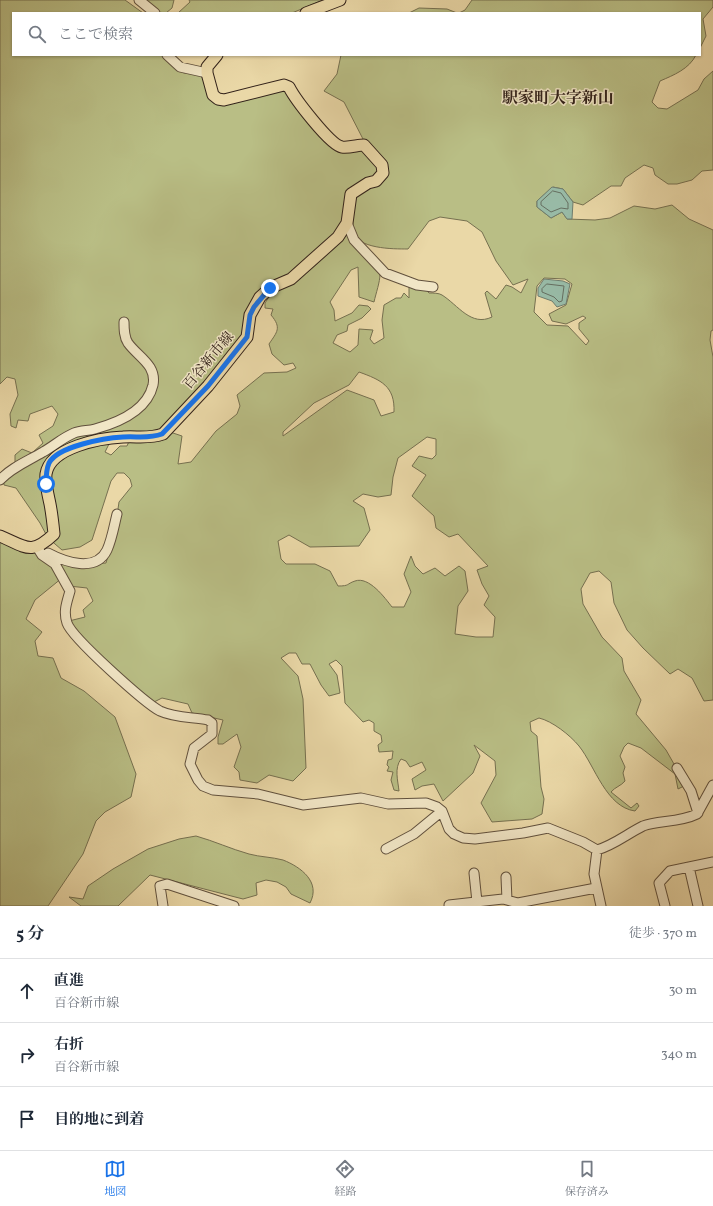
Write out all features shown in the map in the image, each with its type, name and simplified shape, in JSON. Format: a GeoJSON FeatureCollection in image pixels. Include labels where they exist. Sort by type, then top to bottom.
{"type":"FeatureCollection","features":[{"type":"Feature","properties":{"kind":"main road"},"geometry":{"type":"LineString","coordinates":[[309,12],[340,0]]}},
{"type":"Feature","properties":{"kind":"main road"},"geometry":{"type":"LineString","coordinates":[[207,73],[207,67],[216,56]]}},
{"type":"Feature","properties":{"kind":"main road","name":"百谷新市線"},"geometry":{"type":"LineString","coordinates":[[36,547],[42,546],[54,534],[46,484],[46,473],[50,463],[55,457],[92,441],[124,437],[153,438],[162,434],[208,386],[247,337],[250,315],[260,298],[270,288],[291,279],[338,237],[347,223],[352,194],[368,183],[376,181],[382,173],[382,165],[364,144],[342,147],[336,144],[310,117],[289,87],[284,85],[224,100],[218,99],[213,95],[207,73]]}},
{"type":"Feature","properties":{"kind":"main road"},"geometry":{"type":"LineString","coordinates":[[0,536],[19,545],[31,548],[36,547]]}},
{"type":"Feature","properties":{"kind":"street"},"geometry":{"type":"LineString","coordinates":[[139,0],[154,12]]}},
{"type":"Feature","properties":{"kind":"street"},"geometry":{"type":"LineString","coordinates":[[168,56],[180,67],[207,73]]}},
{"type":"Feature","properties":{"kind":"street"},"geometry":{"type":"LineString","coordinates":[[347,223],[354,240],[385,273],[417,285],[433,287]]}},
{"type":"Feature","properties":{"kind":"street"},"geometry":{"type":"LineString","coordinates":[[0,480],[22,463],[44,452],[61,439],[74,433],[93,430],[113,423],[134,412],[143,403],[153,385],[152,372],[147,362],[128,342],[124,332],[124,322]]}},
{"type":"Feature","properties":{"kind":"street"},"geometry":{"type":"LineString","coordinates":[[36,547],[68,563],[75,564],[95,561],[103,556],[107,550],[117,514]]}},
{"type":"Feature","properties":{"kind":"street"},"geometry":{"type":"LineString","coordinates":[[36,547],[42,554],[55,564],[70,591],[65,606],[65,615],[72,633],[150,705],[175,716],[208,720],[212,723],[212,734],[194,748],[190,757],[190,764],[193,772],[204,786],[213,790],[258,794],[303,805],[361,798],[388,804],[426,803],[437,807],[442,811],[449,829],[454,834],[463,838],[475,839],[523,833],[548,828],[583,842],[597,850],[609,846],[644,826],[677,821],[689,818],[698,813],[713,785]]}},
{"type":"Feature","properties":{"kind":"street"},"geometry":{"type":"LineString","coordinates":[[677,768],[691,791],[698,813]]}},
{"type":"Feature","properties":{"kind":"street"},"geometry":{"type":"LineString","coordinates":[[386,850],[414,834],[442,811]]}},
{"type":"Feature","properties":{"kind":"street"},"geometry":{"type":"LineString","coordinates":[[597,850],[594,874],[596,888],[602,906]]}},
{"type":"Feature","properties":{"kind":"street"},"geometry":{"type":"LineString","coordinates":[[665,906],[659,883],[670,871],[713,862]]}},
{"type":"Feature","properties":{"kind":"street"},"geometry":{"type":"LineString","coordinates":[[689,867],[698,906]]}},
{"type":"Feature","properties":{"kind":"street"},"geometry":{"type":"LineString","coordinates":[[474,873],[477,902]]}},
{"type":"Feature","properties":{"kind":"street"},"geometry":{"type":"LineString","coordinates":[[506,877],[506,900]]}},
{"type":"Feature","properties":{"kind":"street"},"geometry":{"type":"LineString","coordinates":[[163,906],[160,886],[166,884],[234,906]]}},
{"type":"Feature","properties":{"kind":"street"},"geometry":{"type":"LineString","coordinates":[[449,905],[506,900],[518,903],[596,888]]}},
{"type":"Feature","properties":{"kind":"green space"},"geometry":{"type":"Polygon","coordinates":[[[0,0],[125,0],[142,12],[12,12],[12,56],[169,56],[176,68],[184,73],[203,70],[203,77],[210,99],[222,104],[289,88],[301,111],[332,143],[343,150],[364,147],[380,164],[379,174],[348,192],[343,223],[338,233],[304,268],[292,276],[272,283],[260,292],[248,316],[245,336],[219,369],[215,369],[209,382],[178,413],[169,419],[164,430],[152,434],[111,433],[104,438],[110,442],[105,452],[111,455],[120,446],[127,446],[130,439],[153,441],[170,432],[182,436],[178,464],[191,462],[216,431],[237,414],[240,406],[237,395],[264,373],[287,372],[296,368],[293,363],[284,365],[272,354],[269,344],[276,333],[277,327],[271,315],[273,309],[265,308],[265,303],[269,297],[266,294],[305,272],[338,238],[345,226],[352,241],[374,260],[378,266],[380,274],[374,302],[359,297],[358,267],[351,270],[330,302],[334,310],[335,321],[352,313],[359,305],[368,306],[371,309],[362,318],[348,325],[347,331],[337,335],[333,343],[350,352],[358,345],[359,329],[373,330],[370,339],[374,344],[384,338],[382,320],[384,305],[396,298],[401,298],[404,293],[409,298],[409,287],[420,283],[429,293],[438,293],[442,295],[465,314],[478,319],[484,319],[492,317],[485,293],[487,291],[496,299],[506,285],[521,293],[528,279],[513,285],[496,261],[482,232],[467,221],[440,217],[429,221],[408,249],[376,247],[368,245],[355,237],[351,231],[350,223],[354,196],[381,179],[388,167],[364,141],[344,102],[324,91],[337,74],[341,56],[695,56],[685,68],[660,81],[652,102],[658,108],[667,109],[698,90],[704,79],[713,71],[713,170],[702,171],[692,180],[677,184],[668,184],[655,175],[653,168],[644,165],[625,178],[621,186],[611,186],[583,205],[573,202],[563,189],[553,187],[537,201],[537,207],[551,218],[562,212],[567,219],[595,220],[610,218],[634,206],[655,209],[672,205],[689,219],[713,230],[713,330],[711,331],[710,340],[713,357],[713,700],[704,701],[692,678],[678,669],[670,674],[627,630],[614,603],[611,582],[599,571],[590,573],[581,589],[583,604],[602,637],[622,658],[624,671],[641,700],[636,714],[666,750],[686,785],[678,789],[675,774],[641,748],[628,743],[624,747],[620,756],[625,767],[623,773],[625,781],[611,792],[631,808],[637,803],[639,806],[635,811],[625,808],[616,802],[609,794],[579,746],[566,733],[555,725],[539,718],[530,722],[531,731],[537,736],[541,787],[544,799],[542,814],[532,819],[492,822],[481,803],[496,775],[495,761],[474,745],[480,756],[473,773],[443,801],[434,784],[422,786],[415,790],[412,779],[426,770],[422,762],[410,767],[406,761],[401,759],[397,770],[399,791],[394,790],[391,780],[393,772],[387,771],[389,767],[387,765],[388,760],[392,759],[393,751],[379,752],[378,745],[382,742],[381,735],[374,731],[374,723],[369,720],[363,722],[345,703],[342,666],[336,660],[329,664],[337,675],[340,693],[329,696],[321,685],[310,664],[302,664],[296,653],[289,653],[281,658],[298,676],[303,699],[306,768],[293,781],[269,775],[257,783],[240,780],[239,772],[234,767],[241,747],[237,734],[223,744],[218,744],[218,737],[223,720],[192,713],[188,704],[162,698],[154,702],[146,700],[73,630],[69,621],[85,617],[83,610],[93,601],[87,588],[69,586],[56,563],[44,554],[79,568],[94,564],[106,563],[115,530],[119,502],[132,486],[130,479],[124,473],[117,473],[111,481],[92,540],[80,547],[62,550],[48,538],[40,523],[16,488],[4,485],[2,472],[15,464],[15,455],[22,449],[32,453],[43,443],[39,435],[53,426],[58,414],[52,406],[30,414],[28,421],[18,420],[16,428],[11,426],[10,414],[18,395],[15,379],[7,377],[0,384],[0,0]],[[544,278],[537,286],[534,312],[547,325],[568,326],[586,345],[589,341],[579,329],[579,323],[586,318],[583,316],[566,324],[552,321],[549,314],[566,305],[572,284],[565,279],[544,278]],[[359,372],[349,385],[314,403],[283,432],[283,436],[347,390],[374,400],[381,416],[394,412],[392,396],[385,385],[374,378],[359,372]],[[427,437],[398,458],[393,477],[391,495],[378,497],[363,494],[353,501],[364,508],[370,530],[359,546],[310,547],[289,535],[278,541],[281,559],[286,564],[315,564],[330,571],[338,586],[360,580],[366,582],[376,589],[392,607],[404,607],[411,592],[404,574],[411,556],[415,566],[423,574],[435,568],[445,576],[459,566],[465,571],[468,591],[458,606],[455,634],[476,637],[493,637],[495,617],[484,605],[489,596],[482,584],[477,570],[488,566],[458,534],[449,537],[436,528],[434,516],[412,496],[426,475],[412,466],[419,456],[432,459],[436,455],[436,439],[427,437]]]}},
{"type":"Feature","properties":{"kind":"green space"},"geometry":{"type":"Polygon","coordinates":[[[142,0],[174,0],[172,8],[167,12],[158,12],[142,0]]]}},
{"type":"Feature","properties":{"kind":"green space"},"geometry":{"type":"Polygon","coordinates":[[[189,0],[323,0],[294,12],[179,12],[190,2],[189,0]]]}},
{"type":"Feature","properties":{"kind":"green space"},"geometry":{"type":"Polygon","coordinates":[[[472,0],[713,0],[713,7],[703,19],[706,36],[701,46],[701,12],[461,12],[465,10],[472,0]]]}},
{"type":"Feature","properties":{"kind":"green space"},"geometry":{"type":"Polygon","coordinates":[[[419,8],[447,9],[454,12],[411,12],[419,8]]]}},
{"type":"Feature","properties":{"kind":"green space"},"geometry":{"type":"Polygon","coordinates":[[[0,538],[36,553],[52,563],[62,578],[35,600],[26,619],[42,632],[35,641],[38,656],[53,658],[61,678],[84,691],[115,717],[136,774],[131,797],[105,812],[96,821],[83,854],[48,906],[0,906],[0,538]]]}},
{"type":"Feature","properties":{"kind":"green space"},"geometry":{"type":"Polygon","coordinates":[[[196,836],[249,854],[283,860],[290,863],[302,871],[311,882],[313,895],[310,903],[291,894],[286,887],[277,882],[266,880],[256,883],[257,895],[243,899],[150,875],[118,906],[81,906],[69,897],[83,899],[88,886],[113,869],[148,849],[179,839],[196,836]]]}},
{"type":"Feature","properties":{"kind":"water"},"geometry":{"type":"Polygon","coordinates":[[[552,187],[563,189],[573,202],[572,219],[567,219],[562,212],[551,218],[537,207],[537,201],[552,187]]]}},
{"type":"Feature","properties":{"kind":"water"},"geometry":{"type":"Polygon","coordinates":[[[544,279],[563,281],[570,284],[566,304],[557,307],[552,301],[538,296],[538,288],[544,279]]]}},
{"type":"Feature","properties":{"kind":"district","name":"駅家町大字新山"},"geometry":{"type":"Point","coordinates":[558,97]}},
{"type":"Feature","properties":{"kind":"route"},"geometry":{"type":"LineString","coordinates":[[46,484],[46,473],[50,463],[55,457],[68,450],[92,441],[124,437],[153,438],[162,434],[208,386],[247,337],[250,315],[260,298],[270,288]]}}]}
